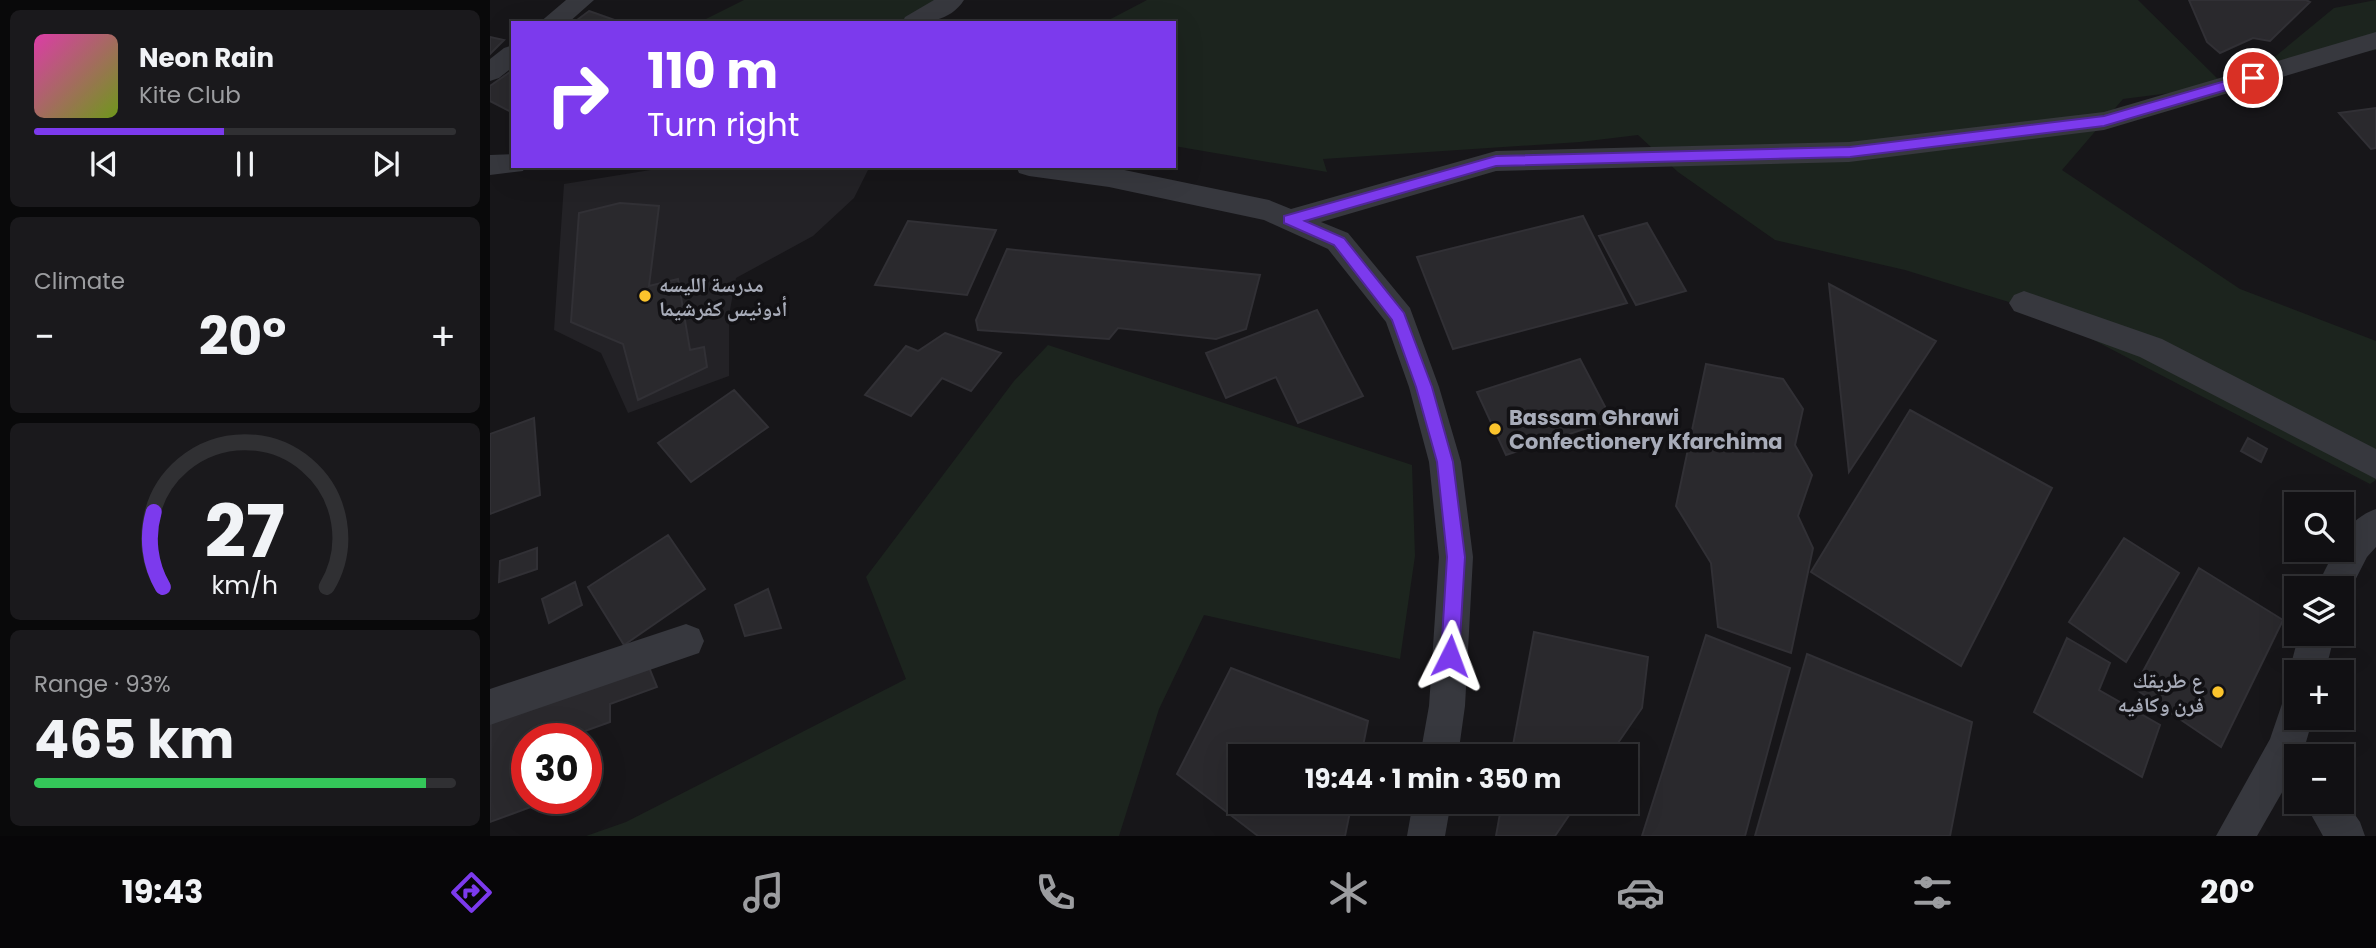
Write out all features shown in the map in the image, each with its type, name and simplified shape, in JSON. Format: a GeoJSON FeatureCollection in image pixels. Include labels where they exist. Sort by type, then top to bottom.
{"type":"FeatureCollection","features":[{"type":"Feature","properties":{"kind":"street"},"geometry":{"type":"LineString","coordinates":[[554,21],[583,0]]}},
{"type":"Feature","properties":{"kind":"street"},"geometry":{"type":"LineString","coordinates":[[917,21],[952,0]]}},
{"type":"Feature","properties":{"kind":"street"},"geometry":{"type":"LineString","coordinates":[[1289,220],[1496,161],[1850,152],[2104,121],[2376,40]]}},
{"type":"Feature","properties":{"kind":"street"},"geometry":{"type":"LineString","coordinates":[[490,72],[511,56]]}},
{"type":"Feature","properties":{"kind":"street"},"geometry":{"type":"LineString","coordinates":[[490,165],[511,164]]}},
{"type":"Feature","properties":{"kind":"street"},"geometry":{"type":"LineString","coordinates":[[1044,168],[1109,177],[1269,211],[1339,242],[1399,317],[1424,387],[1445,462],[1456,557],[1447,706],[1441,744]]}},
{"type":"Feature","properties":{"kind":"street"},"geometry":{"type":"LineString","coordinates":[[2024,303],[2151,348],[2376,465]]}},
{"type":"Feature","properties":{"kind":"street"},"geometry":{"type":"LineString","coordinates":[[2339,576],[2355,546],[2376,524]]}},
{"type":"Feature","properties":{"kind":"street"},"geometry":{"type":"LineString","coordinates":[[490,707],[685,641]]}},
{"type":"Feature","properties":{"kind":"street"},"geometry":{"type":"LineString","coordinates":[[2235,836],[2293,740]]}},
{"type":"Feature","properties":{"kind":"street"},"geometry":{"type":"LineString","coordinates":[[1426,836],[1430,814]]}},
{"type":"Feature","properties":{"kind":"street"},"geometry":{"type":"LineString","coordinates":[[2331,814],[2346,836]]}},
{"type":"Feature","properties":{"kind":"shaded area"},"geometry":{"type":"Polygon","coordinates":[[[744,0],[942,0],[907,21],[704,20],[744,0]]]}},
{"type":"Feature","properties":{"kind":"shaded area"},"geometry":{"type":"Polygon","coordinates":[[[1147,0],[2138,0],[2225,86],[2123,99],[2062,170],[2240,289],[2376,341],[2376,480],[2370,484],[2038,311],[1905,270],[1775,240],[1678,172],[1638,135],[1580,142],[1323,159],[1327,172],[1176,146],[1176,21],[1107,21],[1147,0]]]}},
{"type":"Feature","properties":{"kind":"shaded area"},"geometry":{"type":"Polygon","coordinates":[[[2376,0],[2376,50],[2272,68],[2271,60],[2334,8],[2376,0]]]}},
{"type":"Feature","properties":{"kind":"shaded area","name":"مدرسة الليسه أدونيس كفرشيما"},"geometry":{"type":"Polygon","coordinates":[[[663,168],[869,168],[854,198],[813,236],[736,278],[729,315],[729,376],[628,413],[601,353],[554,330],[564,184],[663,168]]]}},
{"type":"Feature","properties":{"kind":"shaded area"},"geometry":{"type":"Polygon","coordinates":[[[1048,345],[1412,465],[1415,556],[1400,659],[1204,615],[1159,709],[1119,836],[586,836],[626,822],[906,679],[866,577],[1014,381],[1048,345]]]}},
{"type":"Feature","properties":{"kind":"building"},"geometry":{"type":"Polygon","coordinates":[[[2189,0],[2310,2],[2270,41],[2253,38],[2220,53],[2207,42],[2189,0]]]}},
{"type":"Feature","properties":{"kind":"building"},"geometry":{"type":"Polygon","coordinates":[[[589,11],[617,21],[576,21],[589,11]]]}},
{"type":"Feature","properties":{"kind":"building"},"geometry":{"type":"Polygon","coordinates":[[[490,37],[504,40],[490,54],[490,37]]]}},
{"type":"Feature","properties":{"kind":"building"},"geometry":{"type":"Polygon","coordinates":[[[511,71],[511,112],[490,101],[490,86],[511,71]]]}},
{"type":"Feature","properties":{"kind":"building"},"geometry":{"type":"Polygon","coordinates":[[[2376,108],[2376,148],[2371,149],[2339,113],[2376,108]]]}},
{"type":"Feature","properties":{"kind":"building"},"geometry":{"type":"Polygon","coordinates":[[[620,203],[659,206],[649,286],[678,279],[690,350],[704,347],[707,367],[638,400],[623,344],[571,322],[579,213],[620,203]]]}},
{"type":"Feature","properties":{"kind":"building"},"geometry":{"type":"Polygon","coordinates":[[[1583,216],[1627,303],[1453,349],[1417,257],[1583,216]]]}},
{"type":"Feature","properties":{"kind":"building"},"geometry":{"type":"Polygon","coordinates":[[[908,221],[996,230],[967,295],[875,285],[908,221]]]}},
{"type":"Feature","properties":{"kind":"building"},"geometry":{"type":"Polygon","coordinates":[[[1647,223],[1686,291],[1636,305],[1599,236],[1647,223]]]}},
{"type":"Feature","properties":{"kind":"building"},"geometry":{"type":"Polygon","coordinates":[[[1007,249],[1260,275],[1246,329],[1216,339],[1118,328],[1109,339],[978,330],[976,320],[1007,249]]]}},
{"type":"Feature","properties":{"kind":"building"},"geometry":{"type":"Polygon","coordinates":[[[1829,284],[1936,341],[1849,472],[1829,284]]]}},
{"type":"Feature","properties":{"kind":"building"},"geometry":{"type":"Polygon","coordinates":[[[1317,310],[1363,396],[1298,423],[1276,377],[1226,398],[1206,353],[1317,310]]]}},
{"type":"Feature","properties":{"kind":"building"},"geometry":{"type":"Polygon","coordinates":[[[945,333],[1001,353],[971,391],[942,378],[911,416],[865,395],[906,346],[918,351],[945,333]]]}},
{"type":"Feature","properties":{"kind":"building"},"geometry":{"type":"Polygon","coordinates":[[[1580,359],[1612,420],[1506,455],[1477,392],[1580,359]]]}},
{"type":"Feature","properties":{"kind":"building"},"geometry":{"type":"Polygon","coordinates":[[[1706,364],[1783,379],[1803,409],[1795,445],[1812,475],[1798,516],[1813,548],[1791,653],[1718,627],[1711,563],[1676,506],[1706,364]]]}},
{"type":"Feature","properties":{"kind":"building"},"geometry":{"type":"Polygon","coordinates":[[[734,390],[768,427],[691,482],[658,443],[734,390]]]}},
{"type":"Feature","properties":{"kind":"building"},"geometry":{"type":"Polygon","coordinates":[[[1910,410],[2052,488],[1961,666],[1811,572],[1910,410]]]}},
{"type":"Feature","properties":{"kind":"building"},"geometry":{"type":"Polygon","coordinates":[[[534,418],[540,495],[490,514],[490,434],[534,418]]]}},
{"type":"Feature","properties":{"kind":"building"},"geometry":{"type":"Polygon","coordinates":[[[2248,438],[2267,449],[2261,462],[2241,451],[2248,438]]]}},
{"type":"Feature","properties":{"kind":"building"},"geometry":{"type":"Polygon","coordinates":[[[668,535],[705,589],[624,645],[588,587],[668,535]]]}},
{"type":"Feature","properties":{"kind":"building"},"geometry":{"type":"Polygon","coordinates":[[[2124,538],[2179,573],[2126,662],[2069,622],[2124,538]]]}},
{"type":"Feature","properties":{"kind":"building"},"geometry":{"type":"Polygon","coordinates":[[[537,548],[537,569],[499,582],[500,561],[537,548]]]}},
{"type":"Feature","properties":{"kind":"building"},"geometry":{"type":"Polygon","coordinates":[[[2199,568],[2283,620],[2221,747],[2134,688],[2199,568]]]}},
{"type":"Feature","properties":{"kind":"building"},"geometry":{"type":"Polygon","coordinates":[[[575,582],[582,605],[549,623],[542,599],[575,582]]]}},
{"type":"Feature","properties":{"kind":"building"},"geometry":{"type":"Polygon","coordinates":[[[768,589],[781,628],[745,636],[735,605],[768,589]]]}},
{"type":"Feature","properties":{"kind":"building"},"geometry":{"type":"Polygon","coordinates":[[[1534,632],[1648,657],[1642,708],[1617,744],[1513,744],[1534,632]]]}},
{"type":"Feature","properties":{"kind":"building"},"geometry":{"type":"Polygon","coordinates":[[[1706,635],[1790,668],[1745,836],[1642,836],[1706,635]]]}},
{"type":"Feature","properties":{"kind":"building"},"geometry":{"type":"Polygon","coordinates":[[[2067,638],[2110,663],[2099,690],[2160,725],[2142,777],[2034,712],[2067,638]]]}},
{"type":"Feature","properties":{"kind":"building"},"geometry":{"type":"Polygon","coordinates":[[[1807,654],[1972,722],[1950,836],[1755,836],[1807,654]]]}},
{"type":"Feature","properties":{"kind":"building"},"geometry":{"type":"Polygon","coordinates":[[[648,665],[657,687],[610,704],[610,722],[602,725],[511,723],[512,814],[490,822],[491,721],[648,665]]]}},
{"type":"Feature","properties":{"kind":"building"},"geometry":{"type":"Polygon","coordinates":[[[1231,668],[1368,721],[1363,744],[1228,744],[1228,813],[1177,774],[1231,668]]]}},
{"type":"Feature","properties":{"kind":"building"},"geometry":{"type":"Polygon","coordinates":[[[1229,814],[1350,814],[1345,836],[1258,836],[1229,814]]]}},
{"type":"Feature","properties":{"kind":"building"},"geometry":{"type":"Polygon","coordinates":[[[1500,814],[1570,814],[1555,836],[1496,836],[1500,814]]]}},
{"type":"Feature","properties":{"kind":"place","name":"مدرسة الليسه أدونيس كفرشيما"},"geometry":{"type":"Point","coordinates":[645,296]}},
{"type":"Feature","properties":{"kind":"place","name":"Bassam Ghrawi Confectionery Kfarchima"},"geometry":{"type":"Point","coordinates":[1495,429]}},
{"type":"Feature","properties":{"kind":"place","name":"ع طريقك فرن وكافيه"},"geometry":{"type":"Point","coordinates":[2218,692]}},
{"type":"Feature","properties":{"kind":"route"},"geometry":{"type":"LineString","coordinates":[[1450,656],[1456,557],[1445,462],[1424,387],[1399,317],[1339,242],[1289,220],[1496,161],[1850,152],[2104,121],[2253,78]]}}]}
